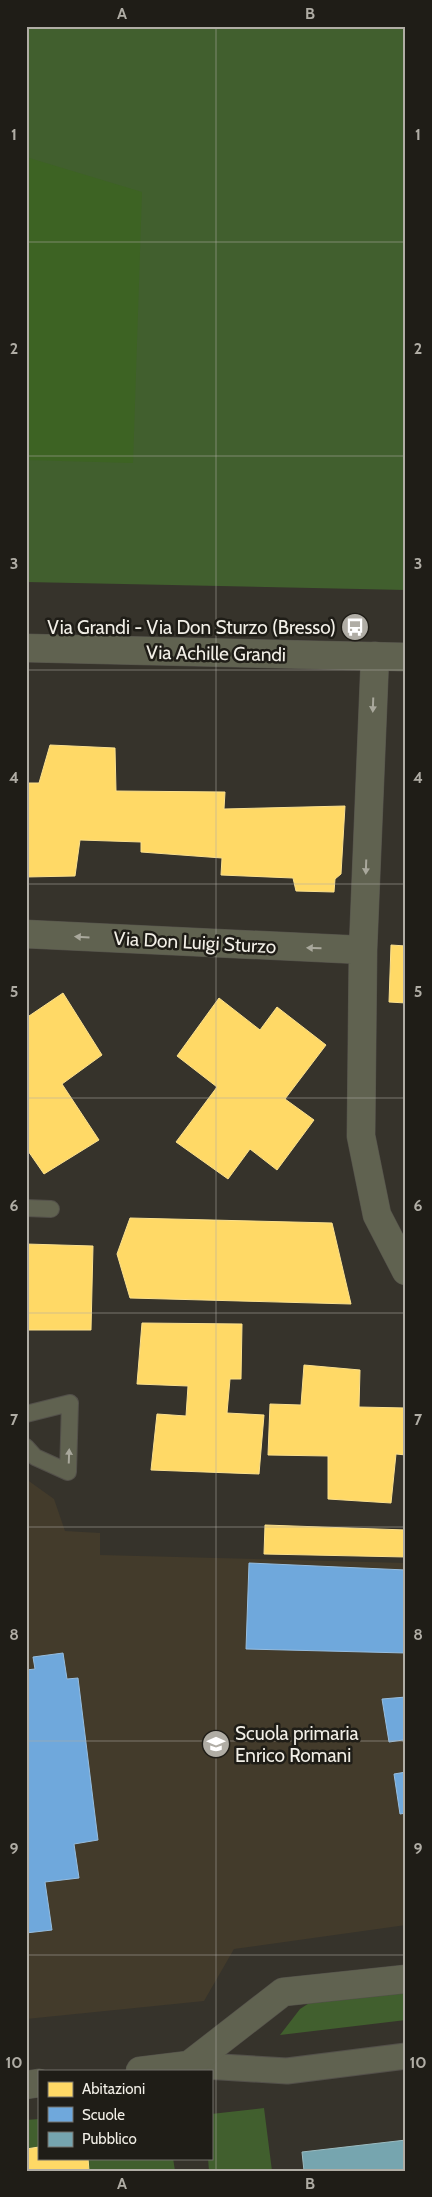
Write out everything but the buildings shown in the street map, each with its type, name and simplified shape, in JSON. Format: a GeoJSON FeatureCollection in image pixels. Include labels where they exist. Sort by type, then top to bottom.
{"type":"FeatureCollection","features":[{"type":"Feature","properties":{"kind":"street","name":"Via Achille Grandi"},"geometry":{"type":"LineString","coordinates":[[26,648],[406,657]]}},
{"type":"Feature","properties":{"kind":"street"},"geometry":{"type":"LineString","coordinates":[[375,656],[363,950],[361,1136],[377,1216],[406,1271]]}},
{"type":"Feature","properties":{"kind":"street","name":"Via Don Luigi Sturzo"},"geometry":{"type":"LineString","coordinates":[[26,934],[363,950]]}},
{"type":"Feature","properties":{"kind":"street"},"geometry":{"type":"LineString","coordinates":[[188,2065],[283,1992],[406,1979]]}},
{"type":"Feature","properties":{"kind":"street"},"geometry":{"type":"LineString","coordinates":[[148,2070],[188,2065],[287,2071],[406,2056]]}},
{"type":"Feature","properties":{"kind":"lane"},"geometry":{"type":"LineString","coordinates":[[26,1208],[51,1209]]}},
{"type":"Feature","properties":{"kind":"lane"},"geometry":{"type":"LineString","coordinates":[[26,1414],[70,1403],[68,1472],[35,1457],[26,1447]]}},
{"type":"Feature","properties":{"kind":"shaded area","name":"Scuola primaria Enrico Romani"},"geometry":{"type":"Polygon","coordinates":[[[26,1479],[54,1499],[65,1531],[100,1533],[100,1555],[406,1563],[406,1925],[234,1949],[204,2001],[26,2019],[26,1479]]]}},
{"type":"Feature","properties":{"kind":"green space"},"geometry":{"type":"Polygon","coordinates":[[[26,26],[406,26],[406,590],[26,582],[26,26]]]}},
{"type":"Feature","properties":{"kind":"green space"},"geometry":{"type":"Polygon","coordinates":[[[26,157],[142,192],[133,463],[26,460],[26,157]]]}},
{"type":"Feature","properties":{"kind":"green space"},"geometry":{"type":"Polygon","coordinates":[[[406,1987],[406,2020],[280,2035],[300,2009],[317,1998],[406,1987]]]}},
{"type":"Feature","properties":{"kind":"green space"},"geometry":{"type":"Polygon","coordinates":[[[264,2108],[272,2171],[209,2171],[208,2160],[212,2160],[212,2114],[264,2108]]]}},
{"type":"Feature","properties":{"kind":"green space"},"geometry":{"type":"Polygon","coordinates":[[[38,2119],[38,2160],[173,2160],[175,2171],[26,2171],[26,2120],[38,2119]]]}},
{"type":"Feature","properties":{"kind":"place","name":"Via Grandi - Via Don Sturzo (Bresso)"},"geometry":{"type":"Point","coordinates":[355,627]}},
{"type":"Feature","properties":{"kind":"place","name":"Scuola primaria Enrico Romani"},"geometry":{"type":"Point","coordinates":[216,1744]}}]}
